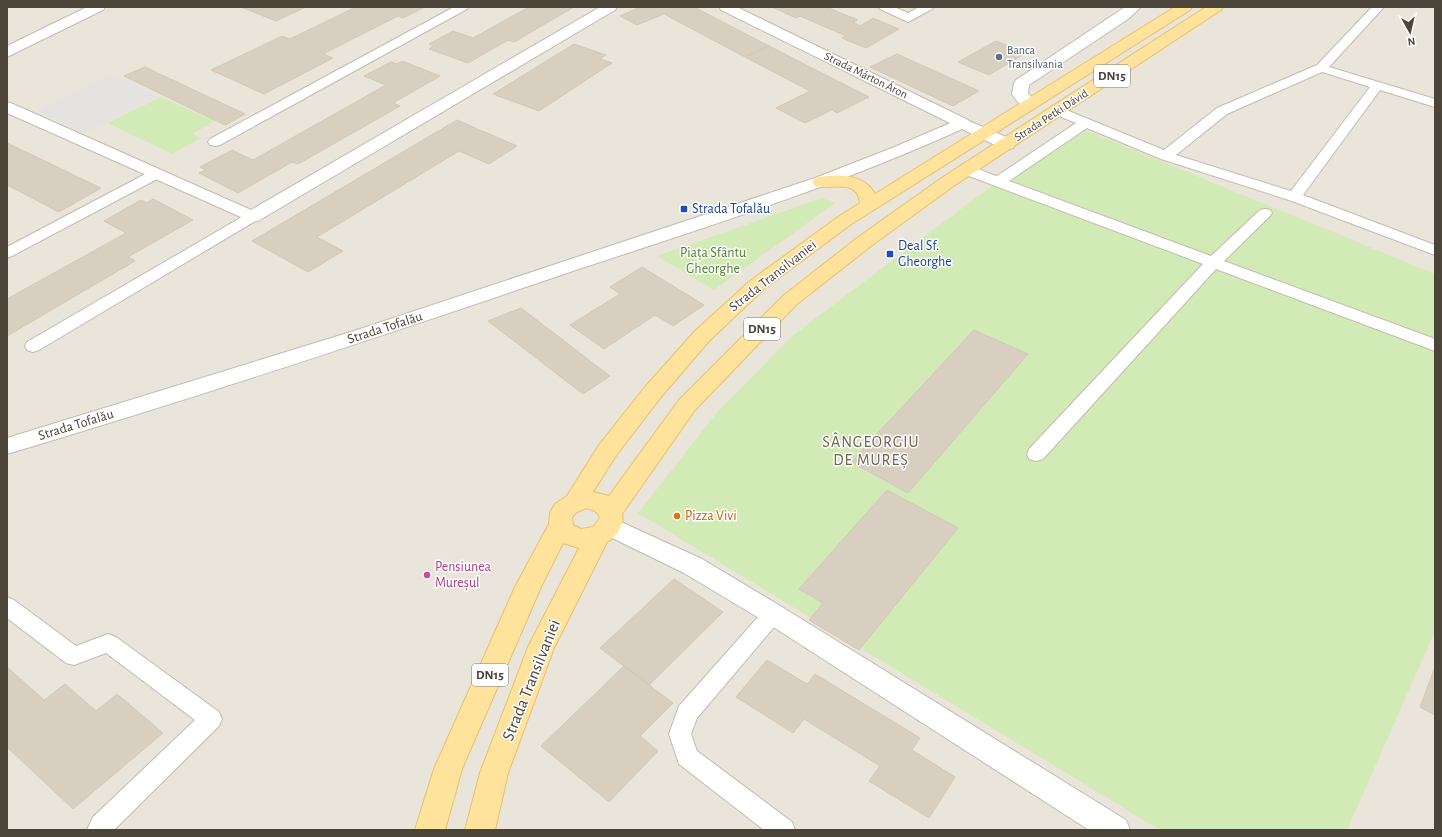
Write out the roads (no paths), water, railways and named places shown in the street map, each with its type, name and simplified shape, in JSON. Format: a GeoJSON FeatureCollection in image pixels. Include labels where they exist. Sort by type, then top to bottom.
{"type":"FeatureCollection","features":[{"type":"Feature","properties":{"kind":"main road","name":"Strada Petki Dávid"},"geometry":{"type":"LineString","coordinates":[[984,133],[1185,7]]}},
{"type":"Feature","properties":{"kind":"main road","name":"Strada Petki Dávid"},"geometry":{"type":"LineString","coordinates":[[1007,144],[1216,7]]}},
{"type":"Feature","properties":{"kind":"main road","name":"Strada Transilvaniei"},"geometry":{"type":"LineString","coordinates":[[575,502],[607,451],[653,392],[702,336],[757,285],[844,221],[984,133]]}},
{"type":"Feature","properties":{"kind":"main road","name":"Strada Transilvaniei"},"geometry":{"type":"LineString","coordinates":[[480,830],[494,774],[541,647],[607,525],[687,405],[790,300],[864,242],[966,170],[1007,144]]}},
{"type":"Feature","properties":{"kind":"main road"},"geometry":{"type":"LineString","coordinates":[[821,182],[850,182],[860,186],[865,190],[869,197],[869,205]]}},
{"type":"Feature","properties":{"kind":"main road"},"geometry":{"type":"LineString","coordinates":[[586,499],[597,500],[606,505],[607,525],[587,539],[575,538],[565,533],[560,525],[560,516],[565,508],[575,502],[586,499]]}},
{"type":"Feature","properties":{"kind":"main road","name":"DN15"},"geometry":{"type":"LineString","coordinates":[[430,830],[448,769],[528,587],[560,525]]}},
{"type":"Feature","properties":{"kind":"street"},"geometry":{"type":"LineString","coordinates":[[7,52],[98,7]]}},
{"type":"Feature","properties":{"kind":"street"},"geometry":{"type":"LineString","coordinates":[[7,108],[252,217],[610,7]]}},
{"type":"Feature","properties":{"kind":"street","name":"Strada Márton Áron"},"geometry":{"type":"LineString","coordinates":[[726,7],[1007,144]]}},
{"type":"Feature","properties":{"kind":"street"},"geometry":{"type":"LineString","coordinates":[[1029,104],[1020,94],[1022,83],[1123,16],[1134,7]]}},
{"type":"Feature","properties":{"kind":"street","name":"Strada Tofalău"},"geometry":{"type":"LineString","coordinates":[[7,446],[361,336],[821,182],[898,152],[962,123]]}},
{"type":"Feature","properties":{"kind":"street"},"geometry":{"type":"LineString","coordinates":[[607,525],[693,566],[773,614],[1114,830]]}},
{"type":"Feature","properties":{"kind":"lane"},"geometry":{"type":"LineString","coordinates":[[215,142],[463,7]]}},
{"type":"Feature","properties":{"kind":"lane"},"geometry":{"type":"LineString","coordinates":[[884,7],[908,18],[928,7]]}},
{"type":"Feature","properties":{"kind":"lane"},"geometry":{"type":"LineString","coordinates":[[1166,156],[1222,111],[1322,68],[1378,7]]}},
{"type":"Feature","properties":{"kind":"lane"},"geometry":{"type":"LineString","coordinates":[[1322,68],[1435,103]]}},
{"type":"Feature","properties":{"kind":"lane"},"geometry":{"type":"LineString","coordinates":[[1294,197],[1378,86]]}},
{"type":"Feature","properties":{"kind":"lane"},"geometry":{"type":"LineString","coordinates":[[1059,111],[1166,156],[1294,197],[1435,250]]}},
{"type":"Feature","properties":{"kind":"lane"},"geometry":{"type":"LineString","coordinates":[[998,182],[1086,122]]}},
{"type":"Feature","properties":{"kind":"lane"},"geometry":{"type":"LineString","coordinates":[[966,170],[1435,345]]}},
{"type":"Feature","properties":{"kind":"lane"},"geometry":{"type":"LineString","coordinates":[[7,253],[156,174]]}},
{"type":"Feature","properties":{"kind":"lane"},"geometry":{"type":"LineString","coordinates":[[1036,454],[1213,262],[1265,213]]}},
{"type":"Feature","properties":{"kind":"lane"},"geometry":{"type":"LineString","coordinates":[[33,346],[252,217]]}},
{"type":"Feature","properties":{"kind":"lane"},"geometry":{"type":"LineString","coordinates":[[7,606],[74,656],[108,643],[211,719],[102,825],[99,830]]}},
{"type":"Feature","properties":{"kind":"lane"},"geometry":{"type":"LineString","coordinates":[[773,614],[687,714],[680,734],[688,757],[783,830]]}},
{"type":"Feature","properties":{"kind":"place","name":"Banca Transilvania"},"geometry":{"type":"Point","coordinates":[999,57]}},
{"type":"Feature","properties":{"kind":"place","name":"Strada Tofalău"},"geometry":{"type":"Point","coordinates":[684,209]}},
{"type":"Feature","properties":{"kind":"place","name":"Deal Sf. Gheorghe"},"geometry":{"type":"Point","coordinates":[890,254]}},
{"type":"Feature","properties":{"kind":"place","name":"Pizza Vivi"},"geometry":{"type":"Point","coordinates":[677,516]}},
{"type":"Feature","properties":{"kind":"place","name":"Pensiunea Mureșul"},"geometry":{"type":"Point","coordinates":[427,575]}},
{"type":"Feature","properties":{"kind":"district","name":"SÂNGEORGIU DE MUREȘ"},"geometry":{"type":"Point","coordinates":[871,451]}},
{"type":"Feature","properties":{"kind":"park label","name":"Piața Sfântu Gheorghe"},"geometry":{"type":"Point","coordinates":[713,262]}}]}
